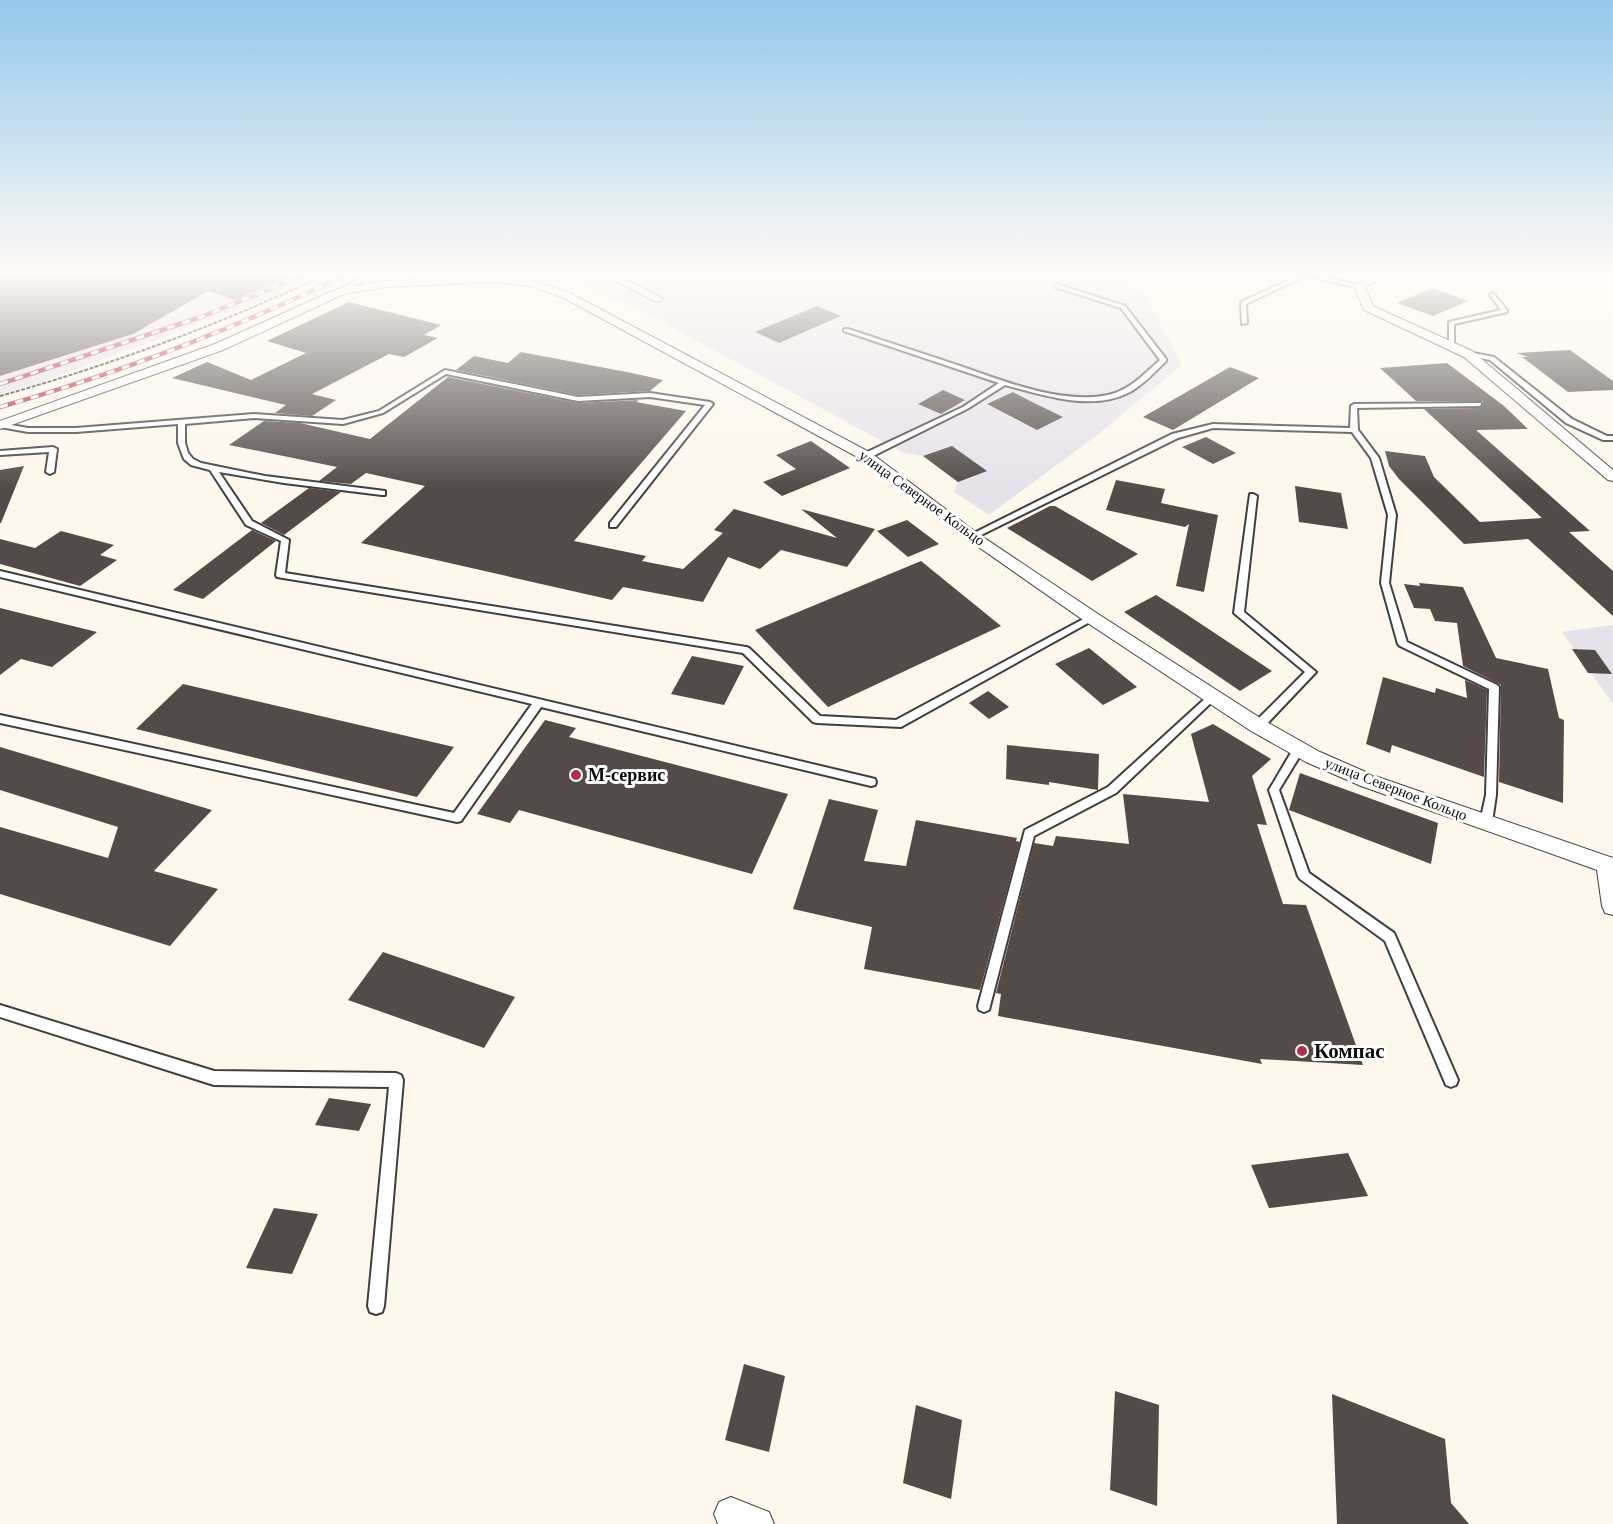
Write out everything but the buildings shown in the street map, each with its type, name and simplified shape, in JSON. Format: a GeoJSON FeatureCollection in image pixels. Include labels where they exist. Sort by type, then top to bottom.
{"type":"FeatureCollection","features":[{"type":"Feature","properties":{"kind":"street","name":"улица Северное Кольцо"},"geometry":{"type":"LineString","coordinates":[[0,425],[219,347]]}},
{"type":"Feature","properties":{"kind":"street","name":"улица Северное Кольцо"},"geometry":{"type":"LineString","coordinates":[[664,347],[866,456],[972,536],[1092,618],[1212,697],[1299,749],[1368,781],[1610,866]]}},
{"type":"Feature","properties":{"kind":"street"},"geometry":{"type":"LineString","coordinates":[[1456,347],[1468,354],[1613,477]]}},
{"type":"Feature","properties":{"kind":"street"},"geometry":{"type":"LineString","coordinates":[[1610,866],[1613,906]]}},
{"type":"Feature","properties":{"kind":"lane"},"geometry":{"type":"LineString","coordinates":[[897,347],[1004,383],[1067,398],[1100,398],[1126,392],[1164,360],[1154,347]]}},
{"type":"Feature","properties":{"kind":"lane"},"geometry":{"type":"LineString","coordinates":[[1468,354],[1492,358],[1569,422],[1606,438],[1613,438]]}},
{"type":"Feature","properties":{"kind":"lane"},"geometry":{"type":"LineString","coordinates":[[0,425],[28,429],[76,430],[254,416],[344,422],[381,412],[445,372],[578,399],[650,395],[710,404],[613,525]]}},
{"type":"Feature","properties":{"kind":"lane"},"geometry":{"type":"LineString","coordinates":[[866,456],[964,408],[1004,383]]}},
{"type":"Feature","properties":{"kind":"lane"},"geometry":{"type":"LineString","coordinates":[[1479,404],[1354,406],[1354,430],[1375,458],[1392,515],[1385,583],[1403,644],[1494,687],[1491,795],[1486,822]]}},
{"type":"Feature","properties":{"kind":"lane"},"geometry":{"type":"LineString","coordinates":[[182,422],[181,442],[188,459],[213,469],[382,493]]}},
{"type":"Feature","properties":{"kind":"lane"},"geometry":{"type":"LineString","coordinates":[[972,536],[1174,436],[1213,426],[1354,430]]}},
{"type":"Feature","properties":{"kind":"lane"},"geometry":{"type":"LineString","coordinates":[[0,453],[53,449],[50,472]]}},
{"type":"Feature","properties":{"kind":"lane"},"geometry":{"type":"LineString","coordinates":[[213,469],[249,523],[285,540],[280,575],[746,650],[817,719],[897,724],[1092,618]]}},
{"type":"Feature","properties":{"kind":"lane"},"geometry":{"type":"LineString","coordinates":[[1253,496],[1239,613],[1311,672],[1258,726]]}},
{"type":"Feature","properties":{"kind":"lane"},"geometry":{"type":"LineString","coordinates":[[0,574],[871,782]]}},
{"type":"Feature","properties":{"kind":"lane"},"geometry":{"type":"LineString","coordinates":[[984,1006],[1029,833],[1112,790],[1212,697]]}},
{"type":"Feature","properties":{"kind":"lane"},"geometry":{"type":"LineString","coordinates":[[0,719],[458,818],[538,703]]}},
{"type":"Feature","properties":{"kind":"lane"},"geometry":{"type":"LineString","coordinates":[[1299,749],[1274,790],[1304,876],[1390,937],[1451,1080]]}},
{"type":"Feature","properties":{"kind":"lane"},"geometry":{"type":"LineString","coordinates":[[0,1011],[214,1078],[396,1080],[376,1306]]}},
{"type":"Feature","properties":{"kind":"path"},"geometry":{"type":"LineString","coordinates":[[0,396],[57,381],[150,347]]}},
{"type":"Feature","properties":{"kind":"shaded area"},"geometry":{"type":"Polygon","coordinates":[[[0,347],[137,347],[33,385],[0,394],[0,347]]]}},
{"type":"Feature","properties":{"kind":"shaded area"},"geometry":{"type":"Polygon","coordinates":[[[709,347],[1173,347],[1182,365],[1096,436],[989,515],[954,492],[958,482],[923,456],[904,453],[709,347]]]}},
{"type":"Feature","properties":{"kind":"shaded area"},"geometry":{"type":"Polygon","coordinates":[[[1613,625],[1613,704],[1562,632],[1613,625]]]}},
{"type":"Feature","properties":{"kind":"railway"},"geometry":{"type":"LineString","coordinates":[[0,384],[111,347]]}},
{"type":"Feature","properties":{"kind":"railway"},"geometry":{"type":"LineString","coordinates":[[0,407],[88,380],[179,347]]}},
{"type":"Feature","properties":{"kind":"place","name":"М-сервис"},"geometry":{"type":"Point","coordinates":[576,775]}},
{"type":"Feature","properties":{"kind":"place","name":"Компас"},"geometry":{"type":"Point","coordinates":[1302,1051]}}]}
